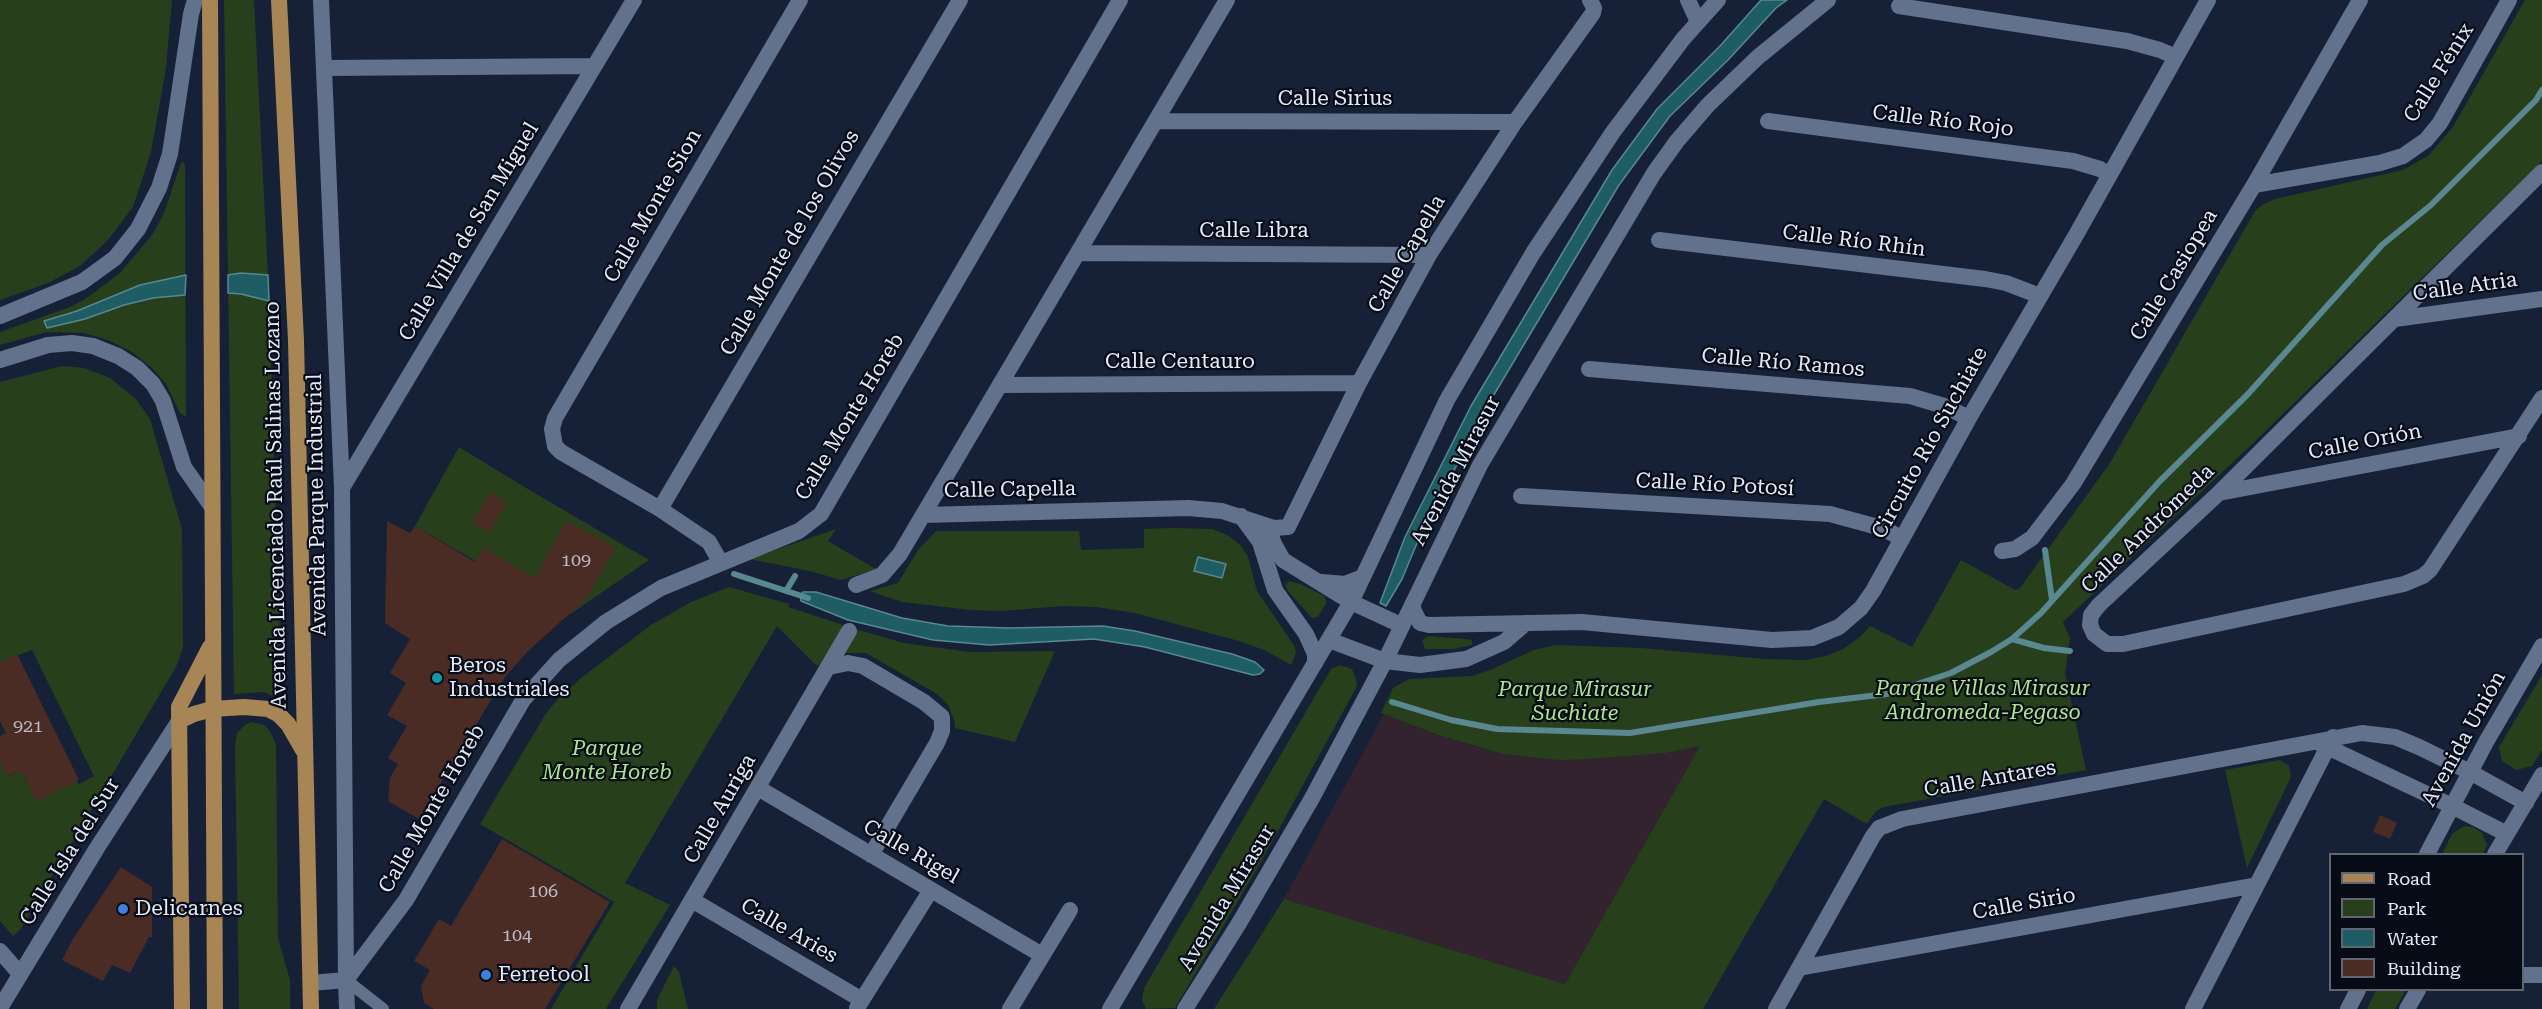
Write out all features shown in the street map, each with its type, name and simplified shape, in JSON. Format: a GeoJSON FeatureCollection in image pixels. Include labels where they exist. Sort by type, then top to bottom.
{"type":"FeatureCollection","features":[{"type":"Feature","properties":{"kind":"main road"},"geometry":{"type":"LineString","coordinates":[[210,0],[215,1009]]}},
{"type":"Feature","properties":{"kind":"main road","name":"Avenida Licenciado Raúl Salinas Lozano"},"geometry":{"type":"LineString","coordinates":[[279,0],[296,340],[311,1009]]}},
{"type":"Feature","properties":{"kind":"main road"},"geometry":{"type":"LineString","coordinates":[[182,1009],[179,707],[212,643]]}},
{"type":"Feature","properties":{"kind":"main road"},"geometry":{"type":"LineString","coordinates":[[179,722],[194,714],[212,709],[256,707],[268,709],[278,714],[288,724],[305,754]]}},
{"type":"Feature","properties":{"kind":"street"},"geometry":{"type":"LineString","coordinates":[[0,316],[82,282],[115,258],[138,230],[159,188],[170,154],[195,0]]}},
{"type":"Feature","properties":{"kind":"street","name":"Avenida Parque Industrial"},"geometry":{"type":"LineString","coordinates":[[321,0],[342,488],[347,1009]]}},
{"type":"Feature","properties":{"kind":"street","name":"Calle Villa de San Miguel"},"geometry":{"type":"LineString","coordinates":[[342,488],[634,0]]}},
{"type":"Feature","properties":{"kind":"street","name":"Calle Monte Sion"},"geometry":{"type":"LineString","coordinates":[[660,509],[561,452],[555,446],[552,437],[555,418],[800,0]]}},
{"type":"Feature","properties":{"kind":"street","name":"Calle Monte de los Olivos"},"geometry":{"type":"LineString","coordinates":[[660,509],[960,0]]}},
{"type":"Feature","properties":{"kind":"street","name":"Calle Monte Horeb"},"geometry":{"type":"LineString","coordinates":[[346,980],[406,900],[523,700],[567,653],[611,619],[661,588],[799,531],[821,514],[1120,0]]}},
{"type":"Feature","properties":{"kind":"street"},"geometry":{"type":"LineString","coordinates":[[856,585],[875,579],[887,571],[923,515],[1227,0]]}},
{"type":"Feature","properties":{"kind":"street","name":"Calle Capella"},"geometry":{"type":"LineString","coordinates":[[923,515],[1188,508],[1222,510],[1241,515],[1268,527],[1285,529],[1292,522],[1359,383],[1429,255],[1515,122],[1593,13],[1590,0]]}},
{"type":"Feature","properties":{"kind":"street"},"geometry":{"type":"LineString","coordinates":[[1111,1009],[1351,602],[1447,400],[1533,253],[1613,132],[1708,10],[1688,0]]}},
{"type":"Feature","properties":{"kind":"street","name":"Avenida Mirasur"},"geometry":{"type":"LineString","coordinates":[[1185,1009],[1238,925],[1311,800],[1385,661],[1480,465],[1654,173],[1677,141],[1708,105],[1758,57],[1828,0]]}},
{"type":"Feature","properties":{"kind":"street","name":"Circuito Río Suchiate"},"geometry":{"type":"LineString","coordinates":[[1401,626],[1582,622],[1772,640],[1812,638],[1839,627],[1861,608],[1902,539],[2208,0]]}},
{"type":"Feature","properties":{"kind":"street","name":"Calle Casiopea"},"geometry":{"type":"LineString","coordinates":[[2002,551],[2015,549],[2032,538],[2073,484],[2254,185],[2360,0]]}},
{"type":"Feature","properties":{"kind":"street","name":"Calle Fénix"},"geometry":{"type":"LineString","coordinates":[[2254,185],[2380,163],[2403,156],[2426,140],[2440,123],[2509,0]]}},
{"type":"Feature","properties":{"kind":"street"},"geometry":{"type":"LineString","coordinates":[[1899,6],[2127,41],[2176,57]]}},
{"type":"Feature","properties":{"kind":"street"},"geometry":{"type":"LineString","coordinates":[[325,68],[594,66]]}},
{"type":"Feature","properties":{"kind":"street","name":"Calle Sirius"},"geometry":{"type":"LineString","coordinates":[[1156,121],[1515,122]]}},
{"type":"Feature","properties":{"kind":"street","name":"Calle Río Rojo"},"geometry":{"type":"LineString","coordinates":[[1768,121],[2073,161],[2100,169],[2110,176]]}},
{"type":"Feature","properties":{"kind":"street","name":"Calle Andrómeda"},"geometry":{"type":"LineString","coordinates":[[2542,172],[2219,493],[2094,610],[2091,625],[2094,634],[2107,644],[2123,644],[2415,580],[2430,570],[2542,398]]}},
{"type":"Feature","properties":{"kind":"street","name":"Calle Río Rhín"},"geometry":{"type":"LineString","coordinates":[[1659,240],[1984,279],[2006,283],[2040,296]]}},
{"type":"Feature","properties":{"kind":"street","name":"Calle Libra"},"geometry":{"type":"LineString","coordinates":[[1078,253],[1429,255]]}},
{"type":"Feature","properties":{"kind":"street","name":"Calle Atria"},"geometry":{"type":"LineString","coordinates":[[2395,319],[2542,299]]}},
{"type":"Feature","properties":{"kind":"street"},"geometry":{"type":"LineString","coordinates":[[0,360],[48,345],[72,343],[93,346],[118,356],[137,368],[153,384],[163,401],[184,467],[212,507]]}},
{"type":"Feature","properties":{"kind":"street","name":"Calle Río Ramos"},"geometry":{"type":"LineString","coordinates":[[1589,369],[1910,396],[1932,402],[1969,418]]}},
{"type":"Feature","properties":{"kind":"street","name":"Calle Centauro"},"geometry":{"type":"LineString","coordinates":[[1001,385],[1359,383]]}},
{"type":"Feature","properties":{"kind":"street","name":"Calle Orión"},"geometry":{"type":"LineString","coordinates":[[2219,493],[2519,436]]}},
{"type":"Feature","properties":{"kind":"street","name":"Calle Río Potosí"},"geometry":{"type":"LineString","coordinates":[[1521,496],[1830,514],[1885,529],[1902,539]]}},
{"type":"Feature","properties":{"kind":"street"},"geometry":{"type":"LineString","coordinates":[[660,509],[710,542],[721,563]]}},
{"type":"Feature","properties":{"kind":"street"},"geometry":{"type":"LineString","coordinates":[[1241,515],[1260,542],[1275,590],[1311,644],[1315,663]]}},
{"type":"Feature","properties":{"kind":"street"},"geometry":{"type":"LineString","coordinates":[[1268,527],[1283,560],[1351,602],[1401,626]]}},
{"type":"Feature","properties":{"kind":"street"},"geometry":{"type":"LineString","coordinates":[[1316,580],[1345,584],[1363,577]]}},
{"type":"Feature","properties":{"kind":"street"},"geometry":{"type":"LineString","coordinates":[[1413,603],[1417,618],[1422,624],[1429,625]]}},
{"type":"Feature","properties":{"kind":"street"},"geometry":{"type":"LineString","coordinates":[[1299,626],[1385,661],[1420,665],[1466,659],[1504,642],[1526,623]]}},
{"type":"Feature","properties":{"kind":"street","name":"Calle Auriga"},"geometry":{"type":"LineString","coordinates":[[628,1009],[849,631]]}},
{"type":"Feature","properties":{"kind":"street","name":"Avenida Unión"},"geometry":{"type":"LineString","coordinates":[[2428,853],[2470,772],[2542,646]]}},
{"type":"Feature","properties":{"kind":"street"},"geometry":{"type":"LineString","coordinates":[[829,667],[848,663],[863,666],[924,702],[942,717],[942,731],[937,743],[871,855]]}},
{"type":"Feature","properties":{"kind":"street","name":"Calle Isla del Sur"},"geometry":{"type":"LineString","coordinates":[[0,1008],[97,848],[179,722]]}},
{"type":"Feature","properties":{"kind":"street","name":"Calle Antares"},"geometry":{"type":"LineString","coordinates":[[1776,1009],[1873,836],[1879,828],[1902,819],[2325,742],[2362,733],[2395,737],[2419,747],[2526,803]]}},
{"type":"Feature","properties":{"kind":"street"},"geometry":{"type":"LineString","coordinates":[[2193,1009],[2257,885],[2325,742],[2507,834]]}},
{"type":"Feature","properties":{"kind":"street"},"geometry":{"type":"LineString","coordinates":[[2496,853],[2542,775]]}},
{"type":"Feature","properties":{"kind":"street","name":"Calle Rigel"},"geometry":{"type":"LineString","coordinates":[[758,788],[1042,955]]}},
{"type":"Feature","properties":{"kind":"street","name":"Calle Sirio"},"geometry":{"type":"LineString","coordinates":[[1798,968],[2257,885]]}},
{"type":"Feature","properties":{"kind":"street"},"geometry":{"type":"LineString","coordinates":[[860,1004],[931,890]]}},
{"type":"Feature","properties":{"kind":"street","name":"Calle Aries"},"geometry":{"type":"LineString","coordinates":[[692,900],[860,1004]]}},
{"type":"Feature","properties":{"kind":"street"},"geometry":{"type":"LineString","coordinates":[[1010,1009],[1070,910]]}},
{"type":"Feature","properties":{"kind":"street"},"geometry":{"type":"LineString","coordinates":[[0,951],[20,974]]}},
{"type":"Feature","properties":{"kind":"street"},"geometry":{"type":"LineString","coordinates":[[2524,975],[2542,975]]}},
{"type":"Feature","properties":{"kind":"street"},"geometry":{"type":"LineString","coordinates":[[311,983],[346,980]]}},
{"type":"Feature","properties":{"kind":"street"},"geometry":{"type":"LineString","coordinates":[[2348,1009],[2357,991]]}},
{"type":"Feature","properties":{"kind":"street"},"geometry":{"type":"LineString","coordinates":[[2407,1009],[2417,991]]}},
{"type":"Feature","properties":{"kind":"lane"},"geometry":{"type":"LineString","coordinates":[[346,980],[382,1009]]}},
{"type":"Feature","properties":{"kind":"shaded area"},"geometry":{"type":"Polygon","coordinates":[[[1384,714],[1437,735],[1502,754],[1590,759],[1666,753],[1700,746],[1565,984],[1284,899],[1384,714]]]}},
{"type":"Feature","properties":{"kind":"green space"},"geometry":{"type":"Polygon","coordinates":[[[0,0],[172,0],[166,68],[151,152],[133,207],[108,240],[80,266],[48,283],[0,300],[0,0]]]}},
{"type":"Feature","properties":{"kind":"green space"},"geometry":{"type":"Polygon","coordinates":[[[224,0],[254,0],[268,275],[282,701],[264,692],[234,694],[224,0]]]}},
{"type":"Feature","properties":{"kind":"green space"},"geometry":{"type":"Polygon","coordinates":[[[2525,0],[2542,0],[2542,161],[2249,447],[2063,622],[2070,638],[2065,673],[2086,770],[1884,807],[1876,811],[1867,824],[1824,799],[1703,1009],[1214,1009],[1284,899],[1565,984],[1700,746],[1666,753],[1590,759],[1560,760],[1503,754],[1438,735],[1381,713],[1393,688],[1409,679],[1472,676],[1534,650],[1556,645],[1641,648],[1764,659],[1806,660],[1826,656],[1843,649],[1860,637],[1870,626],[1912,647],[1961,560],[2015,590],[2020,588],[2110,463],[2255,211],[2275,199],[2403,170],[2429,155],[2453,127],[2525,0]]]}},
{"type":"Feature","properties":{"kind":"green space"},"geometry":{"type":"Polygon","coordinates":[[[183,162],[185,166],[186,417],[180,413],[166,384],[152,368],[132,352],[108,340],[84,333],[47,332],[0,345],[0,332],[70,307],[87,298],[120,273],[153,234],[164,213],[183,162]]]}},
{"type":"Feature","properties":{"kind":"green space"},"geometry":{"type":"Polygon","coordinates":[[[62,366],[84,368],[110,378],[136,399],[150,419],[182,529],[183,648],[176,667],[20,930],[13,936],[0,921],[0,761],[8,776],[21,770],[36,801],[76,781],[79,784],[94,776],[32,650],[0,662],[0,382],[62,366]]]}},
{"type":"Feature","properties":{"kind":"green space"},"geometry":{"type":"Polygon","coordinates":[[[459,447],[649,560],[566,617],[538,597],[415,526],[459,447]]]}},
{"type":"Feature","properties":{"kind":"green space"},"geometry":{"type":"Polygon","coordinates":[[[836,529],[828,541],[876,569],[841,580],[810,571],[749,559],[836,529]]]}},
{"type":"Feature","properties":{"kind":"green space"},"geometry":{"type":"Polygon","coordinates":[[[1144,529],[1212,529],[1229,536],[1241,546],[1248,557],[1257,591],[1295,647],[1296,653],[1291,665],[1264,650],[1239,641],[1135,613],[1096,607],[1063,606],[1001,611],[971,610],[902,602],[870,591],[898,583],[918,550],[936,531],[1079,531],[1081,550],[1144,548],[1144,529]]]}},
{"type":"Feature","properties":{"kind":"green space"},"geometry":{"type":"Polygon","coordinates":[[[1289,581],[1301,584],[1324,596],[1327,602],[1318,617],[1312,618],[1288,591],[1285,585],[1289,581]]]}},
{"type":"Feature","properties":{"kind":"green space","name":"Parque Monte Horeb"},"geometry":{"type":"Polygon","coordinates":[[[729,587],[789,604],[788,607],[904,643],[969,652],[1055,651],[1015,742],[955,728],[948,705],[937,694],[866,653],[841,653],[817,666],[777,626],[625,883],[670,905],[606,1009],[551,1009],[614,902],[480,824],[555,702],[581,678],[651,625],[691,602],[729,587]]]}},
{"type":"Feature","properties":{"kind":"green space"},"geometry":{"type":"Polygon","coordinates":[[[1428,636],[1472,640],[1472,645],[1453,649],[1425,649],[1422,640],[1428,636]]]}},
{"type":"Feature","properties":{"kind":"green space"},"geometry":{"type":"Polygon","coordinates":[[[1340,665],[1352,669],[1357,683],[1356,688],[1261,862],[1175,1008],[1146,1009],[1142,1000],[1144,988],[1331,669],[1340,665]]]}},
{"type":"Feature","properties":{"kind":"green space"},"geometry":{"type":"Polygon","coordinates":[[[2542,675],[2542,750],[2532,766],[2516,770],[2502,761],[2499,747],[2542,675]]]}},
{"type":"Feature","properties":{"kind":"green space"},"geometry":{"type":"Polygon","coordinates":[[[251,722],[264,725],[270,731],[276,745],[278,938],[290,980],[290,1009],[239,1009],[235,745],[237,733],[251,722]]]}},
{"type":"Feature","properties":{"kind":"green space"},"geometry":{"type":"Polygon","coordinates":[[[2280,760],[2289,766],[2291,777],[2247,868],[2225,770],[2280,760]]]}},
{"type":"Feature","properties":{"kind":"green space"},"geometry":{"type":"Polygon","coordinates":[[[2464,826],[2473,827],[2482,833],[2487,845],[2483,853],[2442,853],[2452,834],[2464,826]]]}},
{"type":"Feature","properties":{"kind":"green space"},"geometry":{"type":"Polygon","coordinates":[[[674,966],[679,972],[688,1009],[657,1009],[657,1000],[674,966]]]}},
{"type":"Feature","properties":{"kind":"green space"},"geometry":{"type":"Polygon","coordinates":[[[2376,991],[2405,991],[2395,1009],[2367,1009],[2376,991]]]}},
{"type":"Feature","properties":{"kind":"water"},"geometry":{"type":"Polygon","coordinates":[[[1761,0],[1787,0],[1776,8],[1728,60],[1670,116],[1619,185],[1489,403],[1420,536],[1402,579],[1386,606],[1380,603],[1405,537],[1471,406],[1612,170],[1657,109],[1720,46],[1761,0]]]}},
{"type":"Feature","properties":{"kind":"water"},"geometry":{"type":"Polygon","coordinates":[[[241,273],[268,275],[269,301],[228,293],[228,275],[241,273]]]}},
{"type":"Feature","properties":{"kind":"water"},"geometry":{"type":"Polygon","coordinates":[[[186,275],[185,295],[153,298],[47,328],[44,321],[77,311],[140,285],[186,275]]]}},
{"type":"Feature","properties":{"kind":"water"},"geometry":{"type":"Polygon","coordinates":[[[1198,557],[1226,564],[1222,578],[1194,571],[1198,557]]]}},
{"type":"Feature","properties":{"kind":"water"},"geometry":{"type":"Polygon","coordinates":[[[803,592],[816,592],[902,618],[948,626],[1008,628],[1103,626],[1135,631],[1232,654],[1255,662],[1264,670],[1260,674],[1253,675],[1145,647],[1094,639],[989,645],[933,640],[848,620],[801,601],[800,595],[803,592]]]}},
{"type":"Feature","properties":{"kind":"building"},"geometry":{"type":"Polygon","coordinates":[[[490,492],[507,503],[489,533],[472,523],[490,492]]]}},
{"type":"Feature","properties":{"kind":"building"},"geometry":{"type":"Polygon","coordinates":[[[387,521],[410,533],[415,526],[475,562],[484,548],[535,578],[566,521],[615,547],[586,599],[528,651],[505,677],[419,819],[388,801],[390,778],[398,764],[388,758],[407,726],[387,715],[406,683],[390,673],[410,639],[385,623],[387,521]]]}},
{"type":"Feature","properties":{"kind":"building"},"geometry":{"type":"Polygon","coordinates":[[[17,654],[79,780],[36,801],[21,770],[7,776],[0,761],[0,736],[6,733],[0,721],[0,662],[17,654]]]}},
{"type":"Feature","properties":{"kind":"building"},"geometry":{"type":"Polygon","coordinates":[[[2380,815],[2397,823],[2390,839],[2373,832],[2380,815]]]}},
{"type":"Feature","properties":{"kind":"building"},"geometry":{"type":"Polygon","coordinates":[[[502,839],[610,902],[545,1009],[434,1009],[424,1003],[421,986],[430,970],[414,961],[439,919],[451,926],[502,839]]]}},
{"type":"Feature","properties":{"kind":"building","name":"Delicarnes"},"geometry":{"type":"Polygon","coordinates":[[[121,867],[152,887],[152,937],[149,937],[130,973],[112,965],[103,981],[62,960],[73,939],[121,867]]]}},
{"type":"Feature","properties":{"kind":"waterway"},"geometry":{"type":"LineString","coordinates":[[1392,702],[1451,720],[1497,729],[1630,733],[1819,702],[1887,694],[1951,673],[1991,652],[2012,639],[2041,613],[2159,482],[2248,394],[2382,245],[2431,205],[2536,100],[2542,90]]}},
{"type":"Feature","properties":{"kind":"waterway"},"geometry":{"type":"LineString","coordinates":[[2045,550],[2052,600]]}},
{"type":"Feature","properties":{"kind":"waterway"},"geometry":{"type":"LineString","coordinates":[[734,574],[808,598]]}},
{"type":"Feature","properties":{"kind":"waterway"},"geometry":{"type":"LineString","coordinates":[[786,591],[795,576]]}},
{"type":"Feature","properties":{"kind":"waterway"},"geometry":{"type":"LineString","coordinates":[[2012,639],[2044,648],[2070,651]]}},
{"type":"Feature","properties":{"kind":"place","name":"Beros Industriales"},"geometry":{"type":"Point","coordinates":[437,678]}},
{"type":"Feature","properties":{"kind":"place","name":"Delicarnes"},"geometry":{"type":"Point","coordinates":[123,909]}},
{"type":"Feature","properties":{"kind":"place","name":"Ferretool"},"geometry":{"type":"Point","coordinates":[486,975]}},
{"type":"Feature","properties":{"kind":"park label","name":"Parque Villas Mirasur Andromeda-Pegaso"},"geometry":{"type":"Point","coordinates":[1983,701]}},
{"type":"Feature","properties":{"kind":"park label","name":"Parque Mirasur Suchiate"},"geometry":{"type":"Point","coordinates":[1575,702]}}]}
